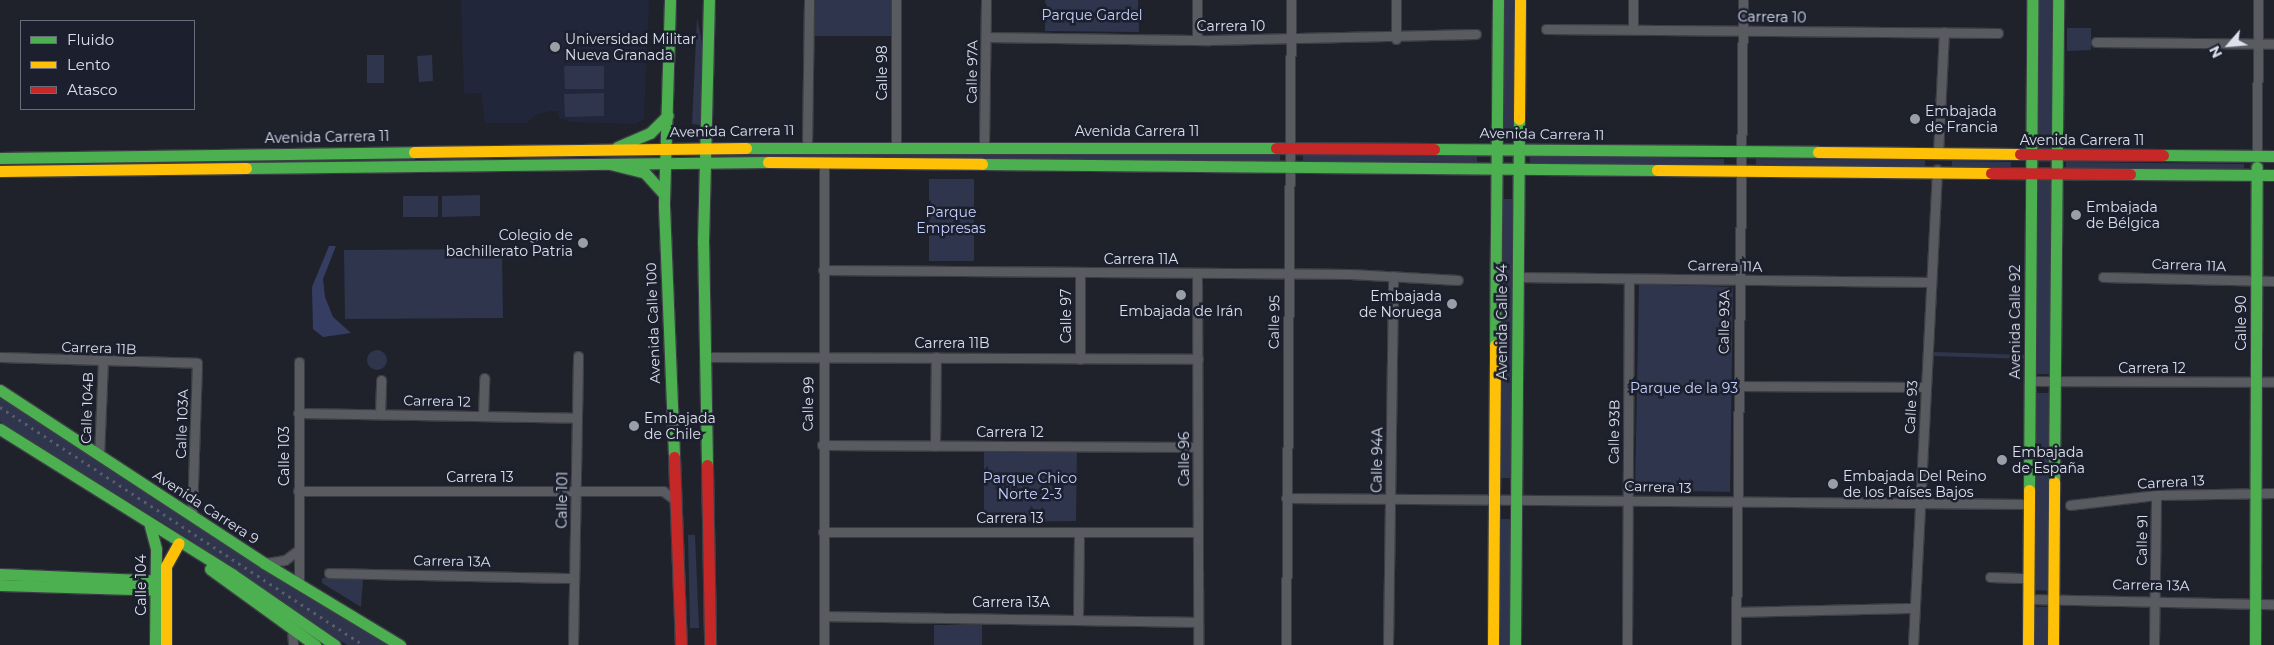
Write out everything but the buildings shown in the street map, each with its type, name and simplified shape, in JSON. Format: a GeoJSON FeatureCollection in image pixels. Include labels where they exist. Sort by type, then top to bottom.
{"type":"FeatureCollection","features":[{"type":"Feature","properties":{"kind":"main road","name":"Avenida Calle 100"},"geometry":{"type":"LineString","coordinates":[[670,0],[668,114],[664,194],[670,494],[680,595],[681,645]]}},
{"type":"Feature","properties":{"kind":"main road"},"geometry":{"type":"LineString","coordinates":[[709,0],[705,162],[706,357],[717,645]]}},
{"type":"Feature","properties":{"kind":"main road","name":"Avenida Calle 94"},"geometry":{"type":"LineString","coordinates":[[1494,645],[1498,0]]}},
{"type":"Feature","properties":{"kind":"main road","name":"Avenida Calle 94"},"geometry":{"type":"LineString","coordinates":[[1515,645],[1520,0]]}},
{"type":"Feature","properties":{"kind":"main road","name":"Avenida Calle 92"},"geometry":{"type":"LineString","coordinates":[[2028,645],[2032,0]]}},
{"type":"Feature","properties":{"kind":"main road"},"geometry":{"type":"LineString","coordinates":[[2053,645],[2058,0]]}},
{"type":"Feature","properties":{"kind":"main road"},"geometry":{"type":"LineString","coordinates":[[617,147],[640,139],[668,114]]}},
{"type":"Feature","properties":{"kind":"main road","name":"Avenida Carrera 11"},"geometry":{"type":"LineString","coordinates":[[0,158],[807,145],[1498,148],[2031,155],[2274,156]]}},
{"type":"Feature","properties":{"kind":"main road","name":"Calle 90"},"geometry":{"type":"LineString","coordinates":[[2255,645],[2257,157]]}},
{"type":"Feature","properties":{"kind":"main road"},"geometry":{"type":"LineString","coordinates":[[0,171],[824,162],[1518,165],[1740,170],[2274,174]]}},
{"type":"Feature","properties":{"kind":"main road"},"geometry":{"type":"LineString","coordinates":[[610,164],[645,173],[664,194]]}},
{"type":"Feature","properties":{"kind":"main road","name":"Avenida Carrera 9"},"geometry":{"type":"LineString","coordinates":[[0,390],[264,563],[400,645]]}},
{"type":"Feature","properties":{"kind":"main road"},"geometry":{"type":"LineString","coordinates":[[0,429],[335,645]]}},
{"type":"Feature","properties":{"kind":"main road"},"geometry":{"type":"LineString","coordinates":[[709,472],[710,645]]}},
{"type":"Feature","properties":{"kind":"main road","name":"Calle 104"},"geometry":{"type":"LineString","coordinates":[[150,526],[156,542],[166,645]]}},
{"type":"Feature","properties":{"kind":"main road"},"geometry":{"type":"LineString","coordinates":[[179,543],[315,645]]}},
{"type":"Feature","properties":{"kind":"main road","name":"Calle 104"},"geometry":{"type":"LineString","coordinates":[[155,645],[161,585],[168,556],[179,543]]}},
{"type":"Feature","properties":{"kind":"main road"},"geometry":{"type":"LineString","coordinates":[[0,574],[36,580],[161,585]]}},
{"type":"Feature","properties":{"kind":"main road"},"geometry":{"type":"LineString","coordinates":[[0,585],[36,580]]}},
{"type":"Feature","properties":{"kind":"street"},"geometry":{"type":"LineString","coordinates":[[807,145],[810,0]]}},
{"type":"Feature","properties":{"kind":"street","name":"Calle 98"},"geometry":{"type":"LineString","coordinates":[[896,0],[896,145]]}},
{"type":"Feature","properties":{"kind":"street","name":"Calle 97A"},"geometry":{"type":"LineString","coordinates":[[984,145],[986,0]]}},
{"type":"Feature","properties":{"kind":"street"},"geometry":{"type":"LineString","coordinates":[[1197,0],[1197,40]]}},
{"type":"Feature","properties":{"kind":"street","name":"Calle 95"},"geometry":{"type":"LineString","coordinates":[[1286,645],[1291,0]]}},
{"type":"Feature","properties":{"kind":"street"},"geometry":{"type":"LineString","coordinates":[[1396,0],[1396,39]]}},
{"type":"Feature","properties":{"kind":"street"},"geometry":{"type":"LineString","coordinates":[[1633,0],[1633,29]]}},
{"type":"Feature","properties":{"kind":"street","name":"Calle 93A"},"geometry":{"type":"LineString","coordinates":[[1736,645],[1738,280],[1743,0]]}},
{"type":"Feature","properties":{"kind":"street","name":"Calle 90"},"geometry":{"type":"LineString","coordinates":[[2257,157],[2258,0]]}},
{"type":"Feature","properties":{"kind":"street","name":"Carrera 10"},"geometry":{"type":"LineString","coordinates":[[1546,29],[1998,33]]}},
{"type":"Feature","properties":{"kind":"street"},"geometry":{"type":"LineString","coordinates":[[1938,154],[1944,32]]}},
{"type":"Feature","properties":{"kind":"street","name":"Carrera 10"},"geometry":{"type":"LineString","coordinates":[[986,37],[1197,40],[1396,39],[1476,34]]}},
{"type":"Feature","properties":{"kind":"street"},"geometry":{"type":"LineString","coordinates":[[2096,42],[2274,44]]}},
{"type":"Feature","properties":{"kind":"street","name":"Calle 99"},"geometry":{"type":"LineString","coordinates":[[824,162],[822,445],[824,645]]}},
{"type":"Feature","properties":{"kind":"street","name":"Calle 93"},"geometry":{"type":"LineString","coordinates":[[1913,645],[1937,170]]}},
{"type":"Feature","properties":{"kind":"street","name":"Carrera 11A"},"geometry":{"type":"LineString","coordinates":[[824,270],[1393,276],[1458,280]]}},
{"type":"Feature","properties":{"kind":"street","name":"Calle 97"},"geometry":{"type":"LineString","coordinates":[[1080,273],[1080,359]]}},
{"type":"Feature","properties":{"kind":"street","name":"Calle 96"},"geometry":{"type":"LineString","coordinates":[[1197,274],[1198,645]]}},
{"type":"Feature","properties":{"kind":"street","name":"Calle 94A"},"geometry":{"type":"LineString","coordinates":[[1388,645],[1393,276]]}},
{"type":"Feature","properties":{"kind":"street","name":"Carrera 11A"},"geometry":{"type":"LineString","coordinates":[[1518,277],[1932,282]]}},
{"type":"Feature","properties":{"kind":"street","name":"Carrera 11A"},"geometry":{"type":"LineString","coordinates":[[2103,277],[2274,281]]}},
{"type":"Feature","properties":{"kind":"street","name":"Calle 93B"},"geometry":{"type":"LineString","coordinates":[[1627,645],[1626,499],[1629,279]]}},
{"type":"Feature","properties":{"kind":"street","name":"Calle 101"},"geometry":{"type":"LineString","coordinates":[[573,645],[578,356]]}},
{"type":"Feature","properties":{"kind":"street","name":"Carrera 11B"},"geometry":{"type":"LineString","coordinates":[[0,357],[103,362],[197,363]]}},
{"type":"Feature","properties":{"kind":"street","name":"Carrera 11B"},"geometry":{"type":"LineString","coordinates":[[706,357],[1198,359]]}},
{"type":"Feature","properties":{"kind":"street"},"geometry":{"type":"LineString","coordinates":[[935,446],[936,357]]}},
{"type":"Feature","properties":{"kind":"street","name":"Calle 104B"},"geometry":{"type":"LineString","coordinates":[[99,456],[103,362]]}},
{"type":"Feature","properties":{"kind":"street","name":"Calle 103"},"geometry":{"type":"LineString","coordinates":[[298,362],[297,551],[299,583]]}},
{"type":"Feature","properties":{"kind":"street","name":"Calle 103A"},"geometry":{"type":"LineString","coordinates":[[192,516],[197,363]]}},
{"type":"Feature","properties":{"kind":"street"},"geometry":{"type":"LineString","coordinates":[[483,416],[484,378]]}},
{"type":"Feature","properties":{"kind":"street"},"geometry":{"type":"LineString","coordinates":[[380,380],[380,414]]}},
{"type":"Feature","properties":{"kind":"street","name":"Carrera 12"},"geometry":{"type":"LineString","coordinates":[[2029,380],[2274,382]]}},
{"type":"Feature","properties":{"kind":"street"},"geometry":{"type":"LineString","coordinates":[[1737,386],[1926,387]]}},
{"type":"Feature","properties":{"kind":"street","name":"Carrera 12"},"geometry":{"type":"LineString","coordinates":[[298,413],[577,418]]}},
{"type":"Feature","properties":{"kind":"street","name":"Carrera 12"},"geometry":{"type":"LineString","coordinates":[[822,445],[1197,447]]}},
{"type":"Feature","properties":{"kind":"street","name":"Carrera 13"},"geometry":{"type":"LineString","coordinates":[[298,491],[576,491],[670,494]]}},
{"type":"Feature","properties":{"kind":"street","name":"Carrera 13"},"geometry":{"type":"LineString","coordinates":[[2070,505],[2156,495],[2274,493]]}},
{"type":"Feature","properties":{"kind":"street","name":"Calle 91"},"geometry":{"type":"LineString","coordinates":[[2154,645],[2156,495]]}},
{"type":"Feature","properties":{"kind":"street","name":"Carrera 13"},"geometry":{"type":"LineString","coordinates":[[1286,498],[1626,499],[1736,505],[2029,504]]}},
{"type":"Feature","properties":{"kind":"street","name":"Carrera 13"},"geometry":{"type":"LineString","coordinates":[[823,532],[1198,532]]}},
{"type":"Feature","properties":{"kind":"street"},"geometry":{"type":"LineString","coordinates":[[1078,617],[1079,532]]}},
{"type":"Feature","properties":{"kind":"street"},"geometry":{"type":"LineString","coordinates":[[264,563],[285,560],[297,551]]}},
{"type":"Feature","properties":{"kind":"street","name":"Carrera 13A"},"geometry":{"type":"LineString","coordinates":[[329,573],[574,578]]}},
{"type":"Feature","properties":{"kind":"street"},"geometry":{"type":"LineString","coordinates":[[1990,577],[2028,578]]}},
{"type":"Feature","properties":{"kind":"street","name":"Carrera 13A"},"geometry":{"type":"LineString","coordinates":[[2028,599],[2154,600],[2274,604]]}},
{"type":"Feature","properties":{"kind":"street"},"geometry":{"type":"LineString","coordinates":[[1736,612],[1915,608]]}},
{"type":"Feature","properties":{"kind":"street","name":"Carrera 13A"},"geometry":{"type":"LineString","coordinates":[[824,616],[1078,617],[1198,622]]}},
{"type":"Feature","properties":{"kind":"street"},"geometry":{"type":"LineString","coordinates":[[292,629],[293,645]]}},
{"type":"Feature","properties":{"kind":"shaded area","name":"Universidad Militar Nueva Granada"},"geometry":{"type":"Polygon","coordinates":[[[461,0],[649,0],[644,119],[636,124],[570,122],[559,118],[558,111],[551,111],[537,114],[527,123],[485,123],[481,93],[464,94],[461,0]]]}},
{"type":"Feature","properties":{"kind":"shaded area"},"geometry":{"type":"Polygon","coordinates":[[[329,246],[336,246],[323,279],[325,297],[333,317],[351,333],[323,337],[313,329],[312,287],[329,246]]]}},
{"type":"Feature","properties":{"kind":"green space"},"geometry":{"type":"Polygon","coordinates":[[[809,0],[894,0],[894,36],[809,36],[809,0]]]}},
{"type":"Feature","properties":{"kind":"green space","name":"Parque Gardel"},"geometry":{"type":"Polygon","coordinates":[[[1045,0],[1138,0],[1139,32],[1045,31],[1045,0]]]}},
{"type":"Feature","properties":{"kind":"green space"},"geometry":{"type":"Polygon","coordinates":[[[1503,0],[1515,0],[1514,129],[1501,129],[1503,0]]]}},
{"type":"Feature","properties":{"kind":"green space"},"geometry":{"type":"Polygon","coordinates":[[[2037,0],[2055,0],[2053,148],[2036,148],[2037,0]]]}},
{"type":"Feature","properties":{"kind":"green space"},"geometry":{"type":"Polygon","coordinates":[[[697,18],[702,42],[702,125],[692,124],[697,18]]]}},
{"type":"Feature","properties":{"kind":"green space"},"geometry":{"type":"Polygon","coordinates":[[[2067,28],[2091,28],[2091,50],[2067,51],[2067,28]]]}},
{"type":"Feature","properties":{"kind":"green space"},"geometry":{"type":"Polygon","coordinates":[[[367,55],[384,55],[384,83],[367,83],[367,55]]]}},
{"type":"Feature","properties":{"kind":"green space"},"geometry":{"type":"Polygon","coordinates":[[[432,55],[433,81],[419,82],[417,56],[432,55]]]}},
{"type":"Feature","properties":{"kind":"green space"},"geometry":{"type":"Polygon","coordinates":[[[564,66],[604,66],[604,89],[565,89],[564,66]]]}},
{"type":"Feature","properties":{"kind":"green space"},"geometry":{"type":"Polygon","coordinates":[[[604,93],[604,116],[565,117],[564,94],[604,93]]]}},
{"type":"Feature","properties":{"kind":"green space"},"geometry":{"type":"Polygon","coordinates":[[[726,153],[1280,154],[1280,161],[726,160],[726,153]]]}},
{"type":"Feature","properties":{"kind":"green space"},"geometry":{"type":"Polygon","coordinates":[[[1303,154],[1477,155],[1477,162],[1303,161],[1303,154]]]}},
{"type":"Feature","properties":{"kind":"green space"},"geometry":{"type":"Polygon","coordinates":[[[1530,156],[1724,159],[1724,166],[1530,163],[1530,156]]]}},
{"type":"Feature","properties":{"kind":"green space"},"geometry":{"type":"Polygon","coordinates":[[[1756,159],[1925,160],[1925,168],[1756,167],[1756,159]]]}},
{"type":"Feature","properties":{"kind":"green space"},"geometry":{"type":"Polygon","coordinates":[[[1952,161],[2011,162],[2011,168],[1952,168],[1952,161]]]}},
{"type":"Feature","properties":{"kind":"green space"},"geometry":{"type":"Polygon","coordinates":[[[2066,162],[2244,164],[2244,172],[2066,170],[2066,162]]]}},
{"type":"Feature","properties":{"kind":"green space","name":"Parque Empresas"},"geometry":{"type":"Polygon","coordinates":[[[929,179],[974,179],[974,261],[929,261],[929,179]]]}},
{"type":"Feature","properties":{"kind":"green space"},"geometry":{"type":"Polygon","coordinates":[[[2035,180],[2053,180],[2051,374],[2033,374],[2035,180]]]}},
{"type":"Feature","properties":{"kind":"green space"},"geometry":{"type":"Polygon","coordinates":[[[480,195],[480,216],[442,217],[442,196],[480,195]]]}},
{"type":"Feature","properties":{"kind":"green space"},"geometry":{"type":"Polygon","coordinates":[[[403,196],[438,196],[438,217],[403,217],[403,196]]]}},
{"type":"Feature","properties":{"kind":"green space"},"geometry":{"type":"Polygon","coordinates":[[[1503,199],[1515,199],[1512,478],[1500,478],[1503,199]]]}},
{"type":"Feature","properties":{"kind":"green space"},"geometry":{"type":"Polygon","coordinates":[[[502,249],[503,318],[345,319],[344,250],[502,249]]]}},
{"type":"Feature","properties":{"kind":"green space","name":"Parque de la 93"},"geometry":{"type":"Polygon","coordinates":[[[1639,284],[1733,287],[1730,492],[1635,490],[1639,284]]]}},
{"type":"Feature","properties":{"kind":"green space"},"geometry":{"type":"Polygon","coordinates":[[[377,350],[384,353],[387,360],[384,367],[377,370],[370,367],[367,360],[370,353],[377,350]]]}},
{"type":"Feature","properties":{"kind":"green space"},"geometry":{"type":"Polygon","coordinates":[[[1934,352],[2028,355],[2028,359],[1934,356],[1934,352]]]}},
{"type":"Feature","properties":{"kind":"green space"},"geometry":{"type":"Polygon","coordinates":[[[2034,393],[2052,393],[2051,591],[2032,590],[2034,393]]]}},
{"type":"Feature","properties":{"kind":"green space"},"geometry":{"type":"Polygon","coordinates":[[[0,397],[388,645],[347,645],[186,537],[0,422],[0,397]]]}},
{"type":"Feature","properties":{"kind":"green space","name":"Parque Chico Norte 2-3"},"geometry":{"type":"Polygon","coordinates":[[[984,450],[1077,450],[1076,521],[984,522],[984,450]]]}},
{"type":"Feature","properties":{"kind":"green space"},"geometry":{"type":"Polygon","coordinates":[[[1499,519],[1512,519],[1511,645],[1498,645],[1499,519]]]}},
{"type":"Feature","properties":{"kind":"green space"},"geometry":{"type":"Polygon","coordinates":[[[688,535],[695,535],[699,628],[690,628],[688,535]]]}},
{"type":"Feature","properties":{"kind":"green space"},"geometry":{"type":"Polygon","coordinates":[[[322,578],[363,580],[361,607],[322,583],[322,578]]]}},
{"type":"Feature","properties":{"kind":"green space"},"geometry":{"type":"Polygon","coordinates":[[[2032,607],[2050,607],[2050,645],[2032,645],[2032,607]]]}},
{"type":"Feature","properties":{"kind":"green space"},"geometry":{"type":"Polygon","coordinates":[[[934,625],[982,625],[982,645],[934,645],[934,625]]]}},
{"type":"Feature","properties":{"kind":"railway"},"geometry":{"type":"LineString","coordinates":[[0,407],[364,645]]}},
{"type":"Feature","properties":{"kind":"traffic: fast"},"geometry":{"type":"LineString","coordinates":[[670,0],[664,206],[674,457]]}},
{"type":"Feature","properties":{"kind":"traffic: fast"},"geometry":{"type":"LineString","coordinates":[[707,465],[703,243],[709,0]]}},
{"type":"Feature","properties":{"kind":"traffic: fast"},"geometry":{"type":"LineString","coordinates":[[1495,345],[1498,0]]}},
{"type":"Feature","properties":{"kind":"traffic: fast"},"geometry":{"type":"LineString","coordinates":[[2029,490],[2032,0]]}},
{"type":"Feature","properties":{"kind":"traffic: fast"},"geometry":{"type":"LineString","coordinates":[[2054,482],[2058,0]]}},
{"type":"Feature","properties":{"kind":"traffic: fast"},"geometry":{"type":"LineString","coordinates":[[617,147],[650,133],[668,115]]}},
{"type":"Feature","properties":{"kind":"traffic: fast"},"geometry":{"type":"LineString","coordinates":[[1515,645],[1519,119]]}},
{"type":"Feature","properties":{"kind":"traffic: fast"},"geometry":{"type":"LineString","coordinates":[[746,148],[1276,148]]}},
{"type":"Feature","properties":{"kind":"traffic: fast"},"geometry":{"type":"LineString","coordinates":[[1434,149],[1818,152]]}},
{"type":"Feature","properties":{"kind":"traffic: fast"},"geometry":{"type":"LineString","coordinates":[[0,158],[414,152]]}},
{"type":"Feature","properties":{"kind":"traffic: fast"},"geometry":{"type":"LineString","coordinates":[[2163,155],[2274,156]]}},
{"type":"Feature","properties":{"kind":"traffic: fast"},"geometry":{"type":"LineString","coordinates":[[246,168],[768,162]]}},
{"type":"Feature","properties":{"kind":"traffic: fast"},"geometry":{"type":"LineString","coordinates":[[610,164],[645,173],[664,194]]}},
{"type":"Feature","properties":{"kind":"traffic: fast"},"geometry":{"type":"LineString","coordinates":[[982,164],[1657,170]]}},
{"type":"Feature","properties":{"kind":"traffic: fast"},"geometry":{"type":"LineString","coordinates":[[2255,645],[2257,167]]}},
{"type":"Feature","properties":{"kind":"traffic: fast"},"geometry":{"type":"LineString","coordinates":[[2130,174],[2274,175]]}},
{"type":"Feature","properties":{"kind":"traffic: fast"},"geometry":{"type":"LineString","coordinates":[[0,390],[264,563],[400,645]]}},
{"type":"Feature","properties":{"kind":"traffic: fast"},"geometry":{"type":"LineString","coordinates":[[0,429],[232,574],[335,645]]}},
{"type":"Feature","properties":{"kind":"traffic: fast"},"geometry":{"type":"LineString","coordinates":[[150,526],[156,549],[155,645]]}},
{"type":"Feature","properties":{"kind":"traffic: fast"},"geometry":{"type":"LineString","coordinates":[[210,569],[315,645]]}},
{"type":"Feature","properties":{"kind":"traffic: fast"},"geometry":{"type":"LineString","coordinates":[[0,574],[166,581]]}},
{"type":"Feature","properties":{"kind":"traffic: fast"},"geometry":{"type":"LineString","coordinates":[[0,585],[166,590]]}},
{"type":"Feature","properties":{"kind":"traffic: slow"},"geometry":{"type":"LineString","coordinates":[[1519,119],[1520,0]]}},
{"type":"Feature","properties":{"kind":"traffic: slow"},"geometry":{"type":"LineString","coordinates":[[414,152],[746,148]]}},
{"type":"Feature","properties":{"kind":"traffic: slow"},"geometry":{"type":"LineString","coordinates":[[1818,152],[2020,154]]}},
{"type":"Feature","properties":{"kind":"traffic: slow"},"geometry":{"type":"LineString","coordinates":[[768,162],[982,164]]}},
{"type":"Feature","properties":{"kind":"traffic: slow"},"geometry":{"type":"LineString","coordinates":[[0,171],[246,168]]}},
{"type":"Feature","properties":{"kind":"traffic: slow"},"geometry":{"type":"LineString","coordinates":[[1657,170],[1991,173]]}},
{"type":"Feature","properties":{"kind":"traffic: slow"},"geometry":{"type":"LineString","coordinates":[[1493,645],[1495,345]]}},
{"type":"Feature","properties":{"kind":"traffic: slow"},"geometry":{"type":"LineString","coordinates":[[2053,645],[2054,482]]}},
{"type":"Feature","properties":{"kind":"traffic: slow"},"geometry":{"type":"LineString","coordinates":[[2028,645],[2029,490]]}},
{"type":"Feature","properties":{"kind":"traffic: slow"},"geometry":{"type":"LineString","coordinates":[[166,645],[166,566],[179,543]]}},
{"type":"Feature","properties":{"kind":"traffic: jam"},"geometry":{"type":"LineString","coordinates":[[1276,148],[1434,149]]}},
{"type":"Feature","properties":{"kind":"traffic: jam"},"geometry":{"type":"LineString","coordinates":[[2020,154],[2163,155]]}},
{"type":"Feature","properties":{"kind":"traffic: jam"},"geometry":{"type":"LineString","coordinates":[[1991,173],[2130,174]]}},
{"type":"Feature","properties":{"kind":"traffic: jam"},"geometry":{"type":"LineString","coordinates":[[674,457],[681,645]]}},
{"type":"Feature","properties":{"kind":"traffic: jam"},"geometry":{"type":"LineString","coordinates":[[707,465],[710,645]]}},
{"type":"Feature","properties":{"kind":"place","name":"Universidad Militar Nueva Granada"},"geometry":{"type":"Point","coordinates":[555,47]}},
{"type":"Feature","properties":{"kind":"place","name":"Embajada de Francia"},"geometry":{"type":"Point","coordinates":[1915,119]}},
{"type":"Feature","properties":{"kind":"place","name":"Embajada de Bélgica"},"geometry":{"type":"Point","coordinates":[2076,215]}},
{"type":"Feature","properties":{"kind":"place","name":"Colegio de bachillerato Patria"},"geometry":{"type":"Point","coordinates":[583,243]}},
{"type":"Feature","properties":{"kind":"place","name":"Embajada de Irán"},"geometry":{"type":"Point","coordinates":[1181,295]}},
{"type":"Feature","properties":{"kind":"place","name":"Embajada de Noruega"},"geometry":{"type":"Point","coordinates":[1452,304]}},
{"type":"Feature","properties":{"kind":"place","name":"Embajada de Chile"},"geometry":{"type":"Point","coordinates":[634,426]}},
{"type":"Feature","properties":{"kind":"place","name":"Embajada de España"},"geometry":{"type":"Point","coordinates":[2002,460]}},
{"type":"Feature","properties":{"kind":"place","name":"Embajada Del Reino de los Países Bajos"},"geometry":{"type":"Point","coordinates":[1833,484]}}]}
